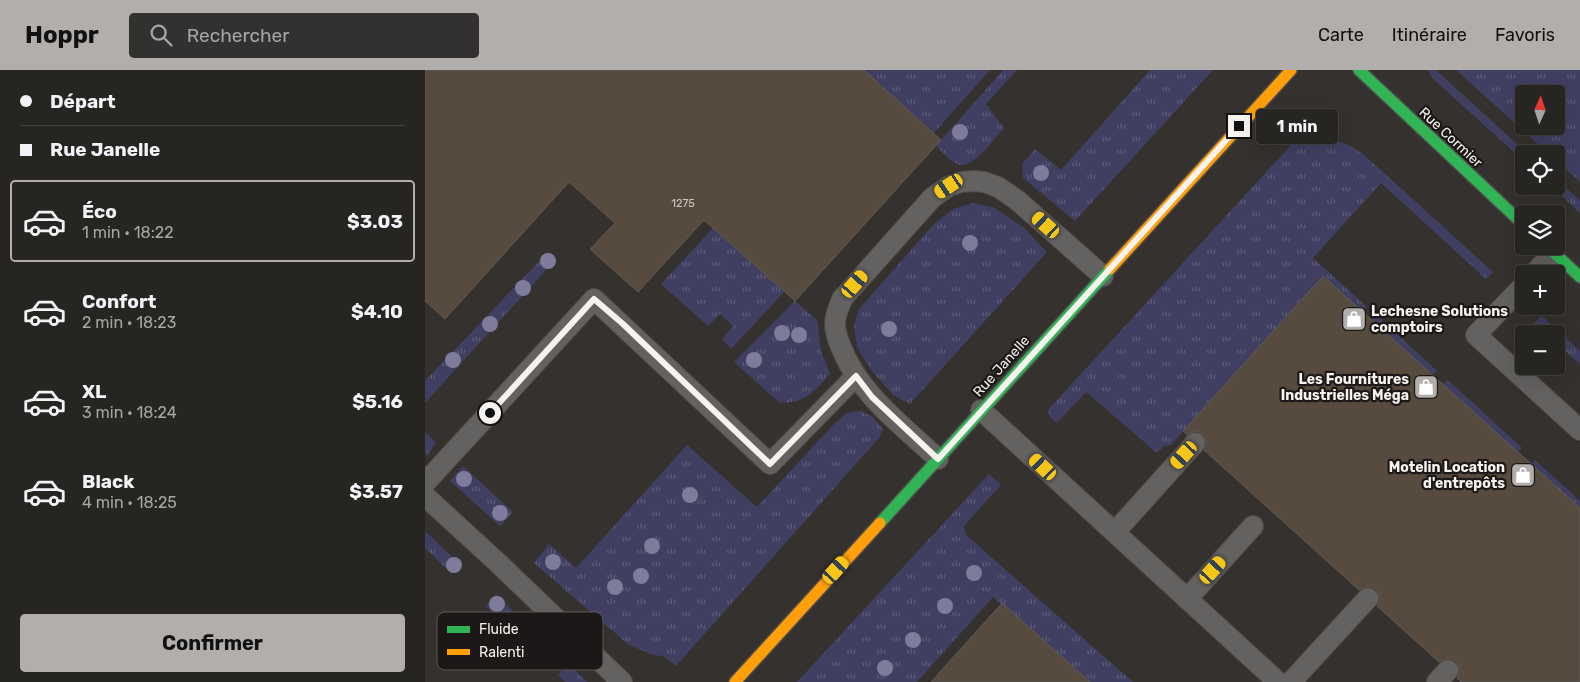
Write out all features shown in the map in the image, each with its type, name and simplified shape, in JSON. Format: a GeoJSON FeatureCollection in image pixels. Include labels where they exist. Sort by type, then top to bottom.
{"type":"FeatureCollection","features":[{"type":"Feature","properties":{"kind":"main road","name":"Rue Janelle"},"geometry":{"type":"LineString","coordinates":[[735,682],[1291,70]]}},
{"type":"Feature","properties":{"kind":"main road","name":"Rue Cormier"},"geometry":{"type":"LineString","coordinates":[[1359,70],[1515,217]]}},
{"type":"Feature","properties":{"kind":"main road"},"geometry":{"type":"LineString","coordinates":[[1556,255],[1580,277]]}},
{"type":"Feature","properties":{"kind":"lane"},"geometry":{"type":"LineString","coordinates":[[938,459],[872,397],[847,363],[838,340],[835,324],[837,310],[842,299],[931,198],[949,186],[968,182],[983,182],[1007,192],[1103,276]]}},
{"type":"Feature","properties":{"kind":"lane"},"geometry":{"type":"LineString","coordinates":[[1515,294],[1476,335],[1580,430]]}},
{"type":"Feature","properties":{"kind":"lane"},"geometry":{"type":"LineString","coordinates":[[425,483],[594,299],[623,324],[770,464],[856,376]]}},
{"type":"Feature","properties":{"kind":"lane"},"geometry":{"type":"LineString","coordinates":[[981,410],[1277,682]]}},
{"type":"Feature","properties":{"kind":"lane"},"geometry":{"type":"LineString","coordinates":[[1115,532],[1195,442]]}},
{"type":"Feature","properties":{"kind":"lane"},"geometry":{"type":"LineString","coordinates":[[425,496],[549,612]]}},
{"type":"Feature","properties":{"kind":"lane"},"geometry":{"type":"LineString","coordinates":[[1187,599],[1253,526]]}},
{"type":"Feature","properties":{"kind":"lane"},"geometry":{"type":"LineString","coordinates":[[1291,682],[1368,598]]}},
{"type":"Feature","properties":{"kind":"lane"},"geometry":{"type":"LineString","coordinates":[[603,664],[622,682]]}},
{"type":"Feature","properties":{"kind":"green space"},"geometry":{"type":"Polygon","coordinates":[[[864,70],[990,70],[934,133],[864,70]]]}},
{"type":"Feature","properties":{"kind":"green space"},"geometry":{"type":"Polygon","coordinates":[[[1003,70],[1017,70],[986,104],[1004,128],[983,152],[969,163],[963,165],[954,163],[936,146],[1003,70]]]}},
{"type":"Feature","properties":{"kind":"green space"},"geometry":{"type":"Polygon","coordinates":[[[1150,70],[1213,70],[1075,221],[1023,178],[1022,164],[1035,149],[1061,170],[1150,70]]]}},
{"type":"Feature","properties":{"kind":"green space"},"geometry":{"type":"Polygon","coordinates":[[[1428,70],[1436,70],[1518,145],[1515,145],[1515,153],[1432,78],[1428,70]]]}},
{"type":"Feature","properties":{"kind":"green space"},"geometry":{"type":"Polygon","coordinates":[[[1456,70],[1580,70],[1580,182],[1565,168],[1565,145],[1539,145],[1528,135],[1565,135],[1565,85],[1515,85],[1515,123],[1456,70]]]}},
{"type":"Feature","properties":{"kind":"green space"},"geometry":{"type":"Polygon","coordinates":[[[1310,135],[1312,143],[1339,141],[1363,154],[1493,272],[1486,279],[1381,183],[1313,258],[1367,307],[1362,312],[1323,276],[1171,445],[1164,446],[1157,453],[1086,392],[1057,423],[1052,419],[1047,411],[1292,144],[1310,135]]]}},
{"type":"Feature","properties":{"kind":"green space"},"geometry":{"type":"Polygon","coordinates":[[[1565,187],[1580,201],[1580,213],[1561,195],[1565,195],[1565,187]]]}},
{"type":"Feature","properties":{"kind":"green space"},"geometry":{"type":"Polygon","coordinates":[[[973,203],[995,208],[1024,228],[1047,252],[910,404],[893,395],[872,371],[857,347],[854,326],[859,309],[933,225],[953,209],[973,203]]]}},
{"type":"Feature","properties":{"kind":"green space"},"geometry":{"type":"Polygon","coordinates":[[[713,228],[784,292],[731,349],[722,339],[733,326],[720,314],[708,326],[661,284],[713,228]]]}},
{"type":"Feature","properties":{"kind":"green space"},"geometry":{"type":"Polygon","coordinates":[[[546,254],[555,260],[425,403],[425,381],[546,254]]]}},
{"type":"Feature","properties":{"kind":"green space"},"geometry":{"type":"Polygon","coordinates":[[[795,301],[817,320],[821,351],[830,374],[803,399],[780,403],[734,362],[795,301]]]}},
{"type":"Feature","properties":{"kind":"green space"},"geometry":{"type":"Polygon","coordinates":[[[1376,315],[1437,371],[1432,375],[1371,320],[1376,315]]]}},
{"type":"Feature","properties":{"kind":"green space"},"geometry":{"type":"Polygon","coordinates":[[[1542,316],[1552,325],[1536,325],[1534,323],[1542,316]]]}},
{"type":"Feature","properties":{"kind":"green space"},"geometry":{"type":"Polygon","coordinates":[[[1565,337],[1580,351],[1580,364],[1565,351],[1565,337]]]}},
{"type":"Feature","properties":{"kind":"green space"},"geometry":{"type":"Polygon","coordinates":[[[1448,380],[1522,448],[1518,452],[1443,384],[1448,380]]]}},
{"type":"Feature","properties":{"kind":"green space"},"geometry":{"type":"Polygon","coordinates":[[[861,411],[873,417],[883,429],[879,438],[676,666],[663,656],[653,655],[629,645],[603,623],[603,612],[591,612],[534,563],[549,544],[576,568],[687,445],[757,507],[834,424],[847,413],[861,411]]]}},
{"type":"Feature","properties":{"kind":"green space"},"geometry":{"type":"Polygon","coordinates":[[[425,432],[436,442],[427,456],[425,454],[425,432]]]}},
{"type":"Feature","properties":{"kind":"green space"},"geometry":{"type":"Polygon","coordinates":[[[1535,460],[1580,501],[1580,508],[1531,464],[1535,460]]]}},
{"type":"Feature","properties":{"kind":"green space"},"geometry":{"type":"Polygon","coordinates":[[[463,466],[513,512],[500,526],[450,481],[463,466]]]}},
{"type":"Feature","properties":{"kind":"green space"},"geometry":{"type":"Polygon","coordinates":[[[989,474],[1001,485],[964,526],[966,535],[1133,682],[1090,682],[993,597],[917,682],[797,682],[989,474]]]}},
{"type":"Feature","properties":{"kind":"green space"},"geometry":{"type":"Polygon","coordinates":[[[425,531],[462,566],[452,574],[425,548],[425,531]]]}},
{"type":"Feature","properties":{"kind":"green space"},"geometry":{"type":"Polygon","coordinates":[[[496,594],[514,612],[492,612],[486,606],[496,594]]]}},
{"type":"Feature","properties":{"kind":"green space"},"geometry":{"type":"Polygon","coordinates":[[[563,670],[574,670],[587,682],[565,682],[558,675],[563,670]]]}},
{"type":"Feature","properties":{"kind":"building"},"geometry":{"type":"Polygon","coordinates":[[[425,70],[864,70],[941,140],[795,301],[704,220],[638,292],[590,249],[615,223],[569,182],[445,319],[425,301],[425,70]]]}},
{"type":"Feature","properties":{"kind":"building"},"geometry":{"type":"Polygon","coordinates":[[[1323,276],[1580,508],[1580,682],[1461,682],[1457,678],[1459,667],[1456,661],[1450,658],[1439,662],[1377,606],[1379,595],[1376,589],[1370,586],[1359,590],[1204,450],[1207,445],[1203,435],[1197,431],[1187,435],[1183,431],[1323,276]]]}},
{"type":"Feature","properties":{"kind":"building"},"geometry":{"type":"Polygon","coordinates":[[[1002,603],[1090,682],[931,682],[1002,603]]]}},
{"type":"Feature","properties":{"kind":"traffic: fast"},"geometry":{"type":"LineString","coordinates":[[1359,70],[1515,217]]}},
{"type":"Feature","properties":{"kind":"traffic: fast"},"geometry":{"type":"LineString","coordinates":[[1557,255],[1580,277]]}},
{"type":"Feature","properties":{"kind":"traffic: fast"},"geometry":{"type":"LineString","coordinates":[[880,523],[1110,269]]}},
{"type":"Feature","properties":{"kind":"traffic: slow"},"geometry":{"type":"LineString","coordinates":[[1110,269],[1291,70]]}},
{"type":"Feature","properties":{"kind":"traffic: slow"},"geometry":{"type":"LineString","coordinates":[[735,682],[880,523]]}},
{"type":"Feature","properties":{"kind":"place","name":"Lechesne Solutions comptoirs"},"geometry":{"type":"Point","coordinates":[1354,319]}},
{"type":"Feature","properties":{"kind":"place","name":"Les Fournitures Industrielles Méga"},"geometry":{"type":"Point","coordinates":[1426,387]}},
{"type":"Feature","properties":{"kind":"place","name":"Motelin Location d'entrepôts"},"geometry":{"type":"Point","coordinates":[1523,475]}},
{"type":"Feature","properties":{"kind":"route"},"geometry":{"type":"LineString","coordinates":[[490,413],[594,299],[623,324],[672,373],[770,464],[856,376],[872,397],[938,459],[1239,126]]}}]}
